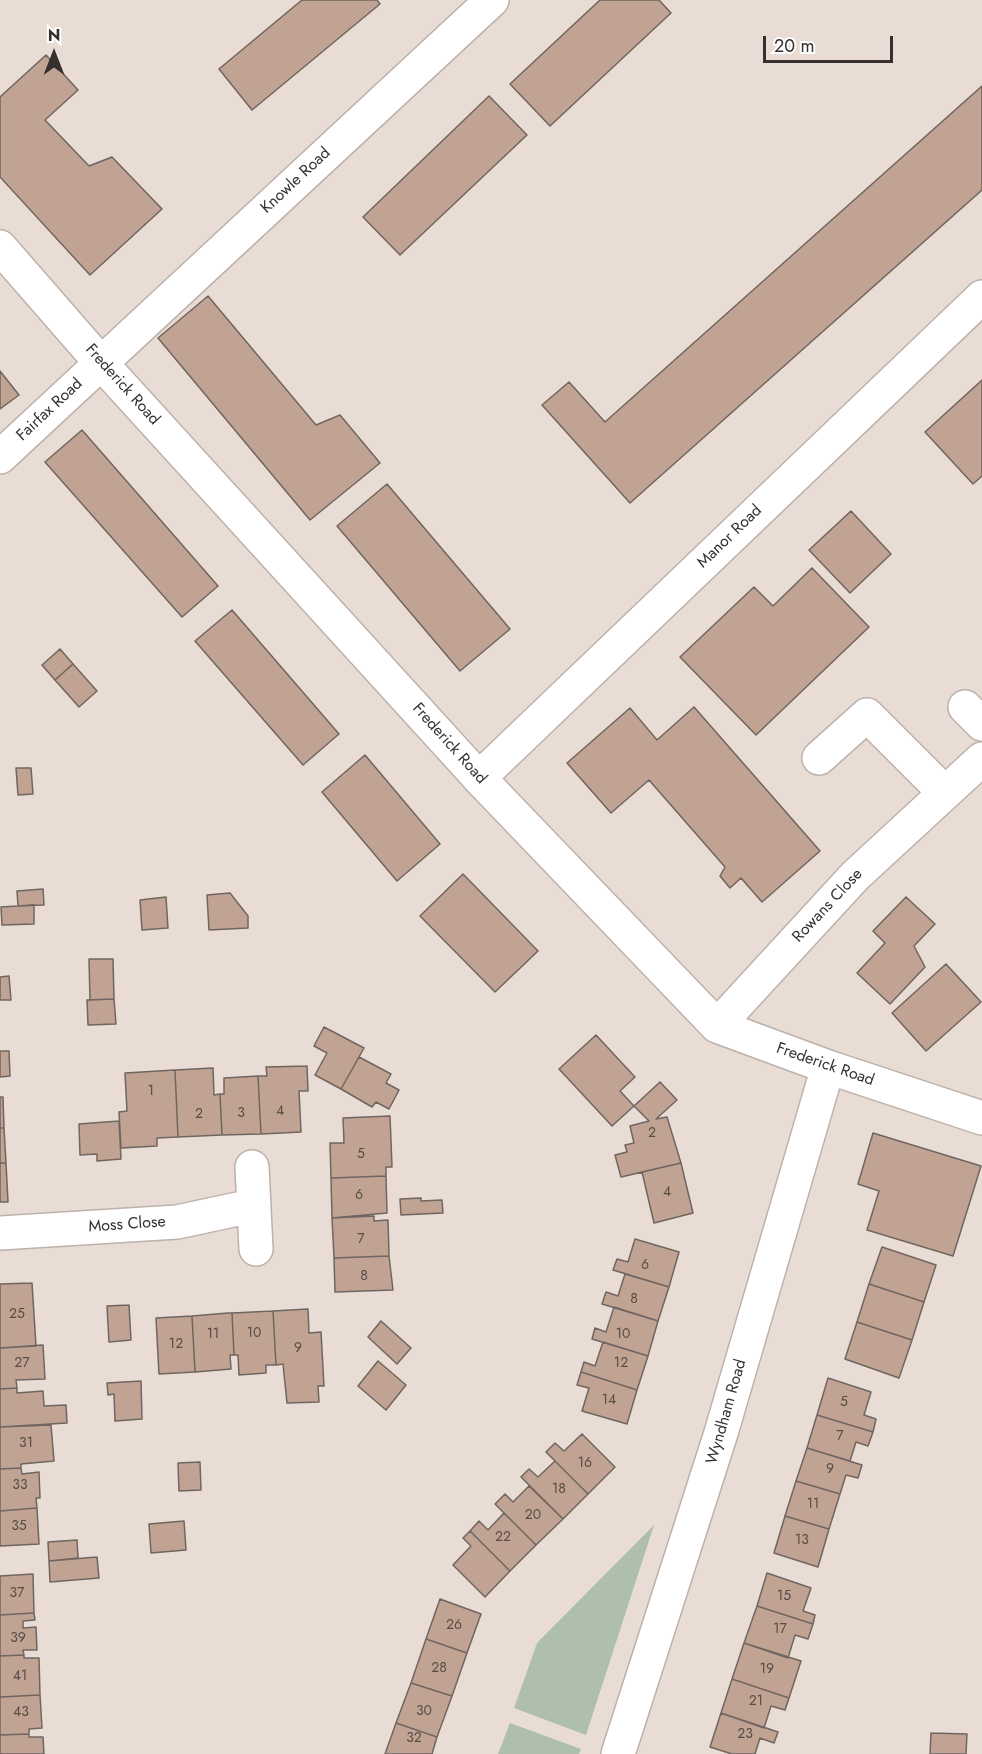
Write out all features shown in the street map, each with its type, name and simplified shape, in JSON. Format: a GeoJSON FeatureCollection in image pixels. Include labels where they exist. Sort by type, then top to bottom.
{"type":"FeatureCollection","features":[{"type":"Feature","properties":{"kind":"street","name":"Knowle Road"},"geometry":{"type":"LineString","coordinates":[[101,363],[492,0]]}},
{"type":"Feature","properties":{"kind":"street","name":"Frederick Road"},"geometry":{"type":"LineString","coordinates":[[0,247],[101,363],[479,778],[717,1026],[828,1067],[982,1118]]}},
{"type":"Feature","properties":{"kind":"street","name":"Manor Road"},"geometry":{"type":"LineString","coordinates":[[479,778],[982,297]]}},
{"type":"Feature","properties":{"kind":"street","name":"Fairfax Road"},"geometry":{"type":"LineString","coordinates":[[0,457],[101,363]]}},
{"type":"Feature","properties":{"kind":"street"},"geometry":{"type":"LineString","coordinates":[[819,758],[867,715],[945,793]]}},
{"type":"Feature","properties":{"kind":"street","name":"Rowans Close"},"geometry":{"type":"LineString","coordinates":[[717,1026],[855,876],[982,759]]}},
{"type":"Feature","properties":{"kind":"street","name":"Wyndham Road"},"geometry":{"type":"LineString","coordinates":[[618,1754],[718,1442],[828,1067]]}},
{"type":"Feature","properties":{"kind":"street"},"geometry":{"type":"LineString","coordinates":[[252,1167],[252,1206],[256,1249]]}},
{"type":"Feature","properties":{"kind":"street","name":"Moss Close"},"geometry":{"type":"LineString","coordinates":[[0,1233],[177,1222],[252,1206]]}},
{"type":"Feature","properties":{"kind":"green space"},"geometry":{"type":"Polygon","coordinates":[[[654,1525],[586,1735],[514,1708],[537,1643],[654,1525]]]}},
{"type":"Feature","properties":{"kind":"green space"},"geometry":{"type":"Polygon","coordinates":[[[510,1723],[581,1749],[579,1754],[498,1754],[510,1723]]]}},
{"type":"Feature","properties":{"kind":"building"},"geometry":{"type":"Polygon","coordinates":[[[302,0],[377,0],[380,4],[252,110],[219,69],[302,0]]]}},
{"type":"Feature","properties":{"kind":"building"},"geometry":{"type":"Polygon","coordinates":[[[600,0],[659,0],[671,13],[550,126],[510,84],[600,0]]]}},
{"type":"Feature","properties":{"kind":"building"},"geometry":{"type":"Polygon","coordinates":[[[46,55],[78,90],[45,120],[89,166],[112,157],[162,209],[90,275],[0,177],[0,97],[46,55]]]}},
{"type":"Feature","properties":{"kind":"building"},"geometry":{"type":"Polygon","coordinates":[[[982,86],[982,190],[630,503],[542,405],[569,382],[605,422],[982,86]]]}},
{"type":"Feature","properties":{"kind":"building"},"geometry":{"type":"Polygon","coordinates":[[[489,96],[527,135],[400,255],[363,217],[489,96]]]}},
{"type":"Feature","properties":{"kind":"building"},"geometry":{"type":"Polygon","coordinates":[[[208,296],[316,425],[340,415],[380,463],[310,520],[158,338],[208,296]]]}},
{"type":"Feature","properties":{"kind":"building"},"geometry":{"type":"Polygon","coordinates":[[[0,371],[19,395],[0,409],[0,371]]]}},
{"type":"Feature","properties":{"kind":"building"},"geometry":{"type":"Polygon","coordinates":[[[982,380],[982,476],[973,484],[925,432],[982,380]]]}},
{"type":"Feature","properties":{"kind":"building"},"geometry":{"type":"Polygon","coordinates":[[[82,430],[218,586],[182,617],[45,462],[82,430]]]}},
{"type":"Feature","properties":{"kind":"building"},"geometry":{"type":"Polygon","coordinates":[[[387,484],[510,629],[460,671],[337,526],[387,484]]]}},
{"type":"Feature","properties":{"kind":"building"},"geometry":{"type":"Polygon","coordinates":[[[851,511],[891,554],[850,593],[809,550],[851,511]]]}},
{"type":"Feature","properties":{"kind":"building"},"geometry":{"type":"Polygon","coordinates":[[[812,568],[869,627],[756,735],[680,657],[754,587],[773,606],[812,568]]]}},
{"type":"Feature","properties":{"kind":"building"},"geometry":{"type":"Polygon","coordinates":[[[232,610],[339,734],[303,765],[195,641],[232,610]]]}},
{"type":"Feature","properties":{"kind":"building"},"geometry":{"type":"Polygon","coordinates":[[[60,649],[73,664],[55,680],[42,665],[60,649]]]}},
{"type":"Feature","properties":{"kind":"building"},"geometry":{"type":"Polygon","coordinates":[[[73,664],[97,691],[79,707],[55,680],[73,664]]]}},
{"type":"Feature","properties":{"kind":"building"},"geometry":{"type":"Polygon","coordinates":[[[694,707],[820,851],[762,902],[741,878],[730,888],[720,876],[725,867],[649,780],[611,813],[567,763],[630,708],[657,740],[694,707]]]}},
{"type":"Feature","properties":{"kind":"building"},"geometry":{"type":"Polygon","coordinates":[[[365,755],[440,844],[397,881],[322,792],[365,755]]]}},
{"type":"Feature","properties":{"kind":"building"},"geometry":{"type":"Polygon","coordinates":[[[16,768],[31,768],[33,794],[18,795],[16,768]]]}},
{"type":"Feature","properties":{"kind":"building"},"geometry":{"type":"Polygon","coordinates":[[[463,874],[538,951],[495,992],[420,916],[463,874]]]}},
{"type":"Feature","properties":{"kind":"building"},"geometry":{"type":"Polygon","coordinates":[[[43,889],[44,905],[18,906],[17,891],[43,889]]]}},
{"type":"Feature","properties":{"kind":"building"},"geometry":{"type":"Polygon","coordinates":[[[230,893],[248,916],[248,928],[209,930],[207,895],[230,893]]]}},
{"type":"Feature","properties":{"kind":"building"},"geometry":{"type":"Polygon","coordinates":[[[166,897],[168,928],[142,930],[140,900],[166,897]]]}},
{"type":"Feature","properties":{"kind":"building"},"geometry":{"type":"Polygon","coordinates":[[[906,897],[935,924],[914,946],[925,967],[890,1004],[857,973],[885,943],[873,931],[906,897]]]}},
{"type":"Feature","properties":{"kind":"building"},"geometry":{"type":"Polygon","coordinates":[[[34,905],[34,924],[2,925],[1,907],[34,905]]]}},
{"type":"Feature","properties":{"kind":"building"},"geometry":{"type":"Polygon","coordinates":[[[89,959],[113,959],[114,999],[90,1000],[89,959]]]}},
{"type":"Feature","properties":{"kind":"building"},"geometry":{"type":"Polygon","coordinates":[[[946,964],[981,1002],[926,1051],[892,1013],[946,964]]]}},
{"type":"Feature","properties":{"kind":"building"},"geometry":{"type":"Polygon","coordinates":[[[9,976],[11,1000],[0,1000],[0,977],[9,976]]]}},
{"type":"Feature","properties":{"kind":"building"},"geometry":{"type":"Polygon","coordinates":[[[114,999],[116,1024],[88,1025],[87,1000],[114,999]]]}},
{"type":"Feature","properties":{"kind":"building"},"geometry":{"type":"Polygon","coordinates":[[[324,1027],[364,1048],[341,1089],[315,1075],[327,1053],[314,1046],[324,1027]]]}},
{"type":"Feature","properties":{"kind":"building"},"geometry":{"type":"Polygon","coordinates":[[[596,1035],[635,1077],[620,1091],[634,1106],[612,1126],[559,1069],[596,1035]]]}},
{"type":"Feature","properties":{"kind":"building"},"geometry":{"type":"Polygon","coordinates":[[[0,1051],[9,1051],[10,1076],[0,1077],[0,1051]]]}},
{"type":"Feature","properties":{"kind":"building"},"geometry":{"type":"Polygon","coordinates":[[[359,1057],[391,1074],[386,1083],[399,1090],[389,1109],[376,1102],[372,1107],[341,1089],[359,1057]]]}},
{"type":"Feature","properties":{"kind":"building"},"geometry":{"type":"Polygon","coordinates":[[[307,1066],[308,1091],[299,1091],[301,1132],[261,1134],[258,1076],[267,1076],[266,1067],[307,1066]]]}},
{"type":"Feature","properties":{"kind":"building"},"geometry":{"type":"Polygon","coordinates":[[[213,1068],[214,1095],[220,1094],[222,1135],[178,1137],[175,1070],[213,1068]]]}},
{"type":"Feature","properties":{"kind":"building"},"geometry":{"type":"Polygon","coordinates":[[[175,1070],[178,1137],[157,1138],[157,1146],[121,1148],[119,1112],[127,1111],[125,1073],[175,1070]]]}},
{"type":"Feature","properties":{"kind":"building"},"geometry":{"type":"Polygon","coordinates":[[[258,1076],[261,1134],[222,1135],[220,1094],[224,1094],[224,1078],[258,1076]]]}},
{"type":"Feature","properties":{"kind":"building"},"geometry":{"type":"Polygon","coordinates":[[[660,1082],[677,1100],[656,1119],[667,1117],[681,1163],[621,1177],[615,1155],[627,1152],[625,1145],[634,1143],[630,1126],[649,1121],[634,1106],[660,1082]]]}},
{"type":"Feature","properties":{"kind":"building"},"geometry":{"type":"Polygon","coordinates":[[[0,1097],[3,1097],[4,1128],[0,1128],[0,1097]]]}},
{"type":"Feature","properties":{"kind":"building"},"geometry":{"type":"Polygon","coordinates":[[[390,1116],[392,1167],[386,1167],[386,1176],[331,1178],[330,1143],[344,1143],[343,1118],[390,1116]]]}},
{"type":"Feature","properties":{"kind":"building"},"geometry":{"type":"Polygon","coordinates":[[[119,1121],[121,1159],[97,1161],[97,1154],[80,1155],[79,1124],[119,1121]]]}},
{"type":"Feature","properties":{"kind":"building"},"geometry":{"type":"Polygon","coordinates":[[[0,1128],[4,1128],[6,1163],[0,1163],[0,1128]]]}},
{"type":"Feature","properties":{"kind":"building"},"geometry":{"type":"Polygon","coordinates":[[[873,1133],[981,1166],[953,1256],[867,1230],[879,1191],[858,1184],[873,1133]]]}},
{"type":"Feature","properties":{"kind":"building"},"geometry":{"type":"Polygon","coordinates":[[[0,1163],[6,1163],[8,1202],[0,1202],[0,1163]]]}},
{"type":"Feature","properties":{"kind":"building"},"geometry":{"type":"Polygon","coordinates":[[[681,1163],[693,1213],[654,1223],[642,1172],[681,1163]]]}},
{"type":"Feature","properties":{"kind":"building"},"geometry":{"type":"Polygon","coordinates":[[[386,1176],[387,1213],[332,1218],[331,1178],[386,1176]]]}},
{"type":"Feature","properties":{"kind":"building"},"geometry":{"type":"Polygon","coordinates":[[[421,1198],[421,1201],[442,1200],[443,1213],[401,1215],[400,1199],[421,1198]]]}},
{"type":"Feature","properties":{"kind":"building"},"geometry":{"type":"Polygon","coordinates":[[[374,1216],[374,1221],[388,1220],[389,1256],[334,1258],[332,1218],[374,1216]]]}},
{"type":"Feature","properties":{"kind":"building"},"geometry":{"type":"Polygon","coordinates":[[[635,1239],[679,1252],[669,1287],[613,1270],[617,1259],[628,1262],[635,1239]]]}},
{"type":"Feature","properties":{"kind":"building"},"geometry":{"type":"Polygon","coordinates":[[[882,1247],[936,1265],[924,1302],[869,1284],[882,1247]]]}},
{"type":"Feature","properties":{"kind":"building"},"geometry":{"type":"Polygon","coordinates":[[[389,1256],[393,1290],[335,1292],[334,1258],[389,1256]]]}},
{"type":"Feature","properties":{"kind":"building"},"geometry":{"type":"Polygon","coordinates":[[[625,1274],[669,1287],[658,1321],[602,1304],[606,1292],[618,1296],[625,1274]]]}},
{"type":"Feature","properties":{"kind":"building"},"geometry":{"type":"Polygon","coordinates":[[[32,1283],[36,1346],[0,1348],[0,1284],[32,1283]]]}},
{"type":"Feature","properties":{"kind":"building"},"geometry":{"type":"Polygon","coordinates":[[[869,1284],[924,1302],[912,1340],[857,1322],[869,1284]]]}},
{"type":"Feature","properties":{"kind":"building"},"geometry":{"type":"Polygon","coordinates":[[[129,1305],[131,1340],[109,1342],[107,1306],[129,1305]]]}},
{"type":"Feature","properties":{"kind":"building"},"geometry":{"type":"Polygon","coordinates":[[[614,1307],[658,1321],[648,1356],[592,1339],[595,1328],[606,1332],[614,1307]]]}},
{"type":"Feature","properties":{"kind":"building"},"geometry":{"type":"Polygon","coordinates":[[[308,1309],[309,1333],[321,1332],[324,1386],[318,1386],[319,1402],[287,1403],[283,1364],[276,1365],[273,1311],[308,1309]]]}},
{"type":"Feature","properties":{"kind":"building"},"geometry":{"type":"Polygon","coordinates":[[[273,1311],[276,1365],[266,1365],[266,1373],[239,1375],[238,1355],[234,1355],[232,1313],[273,1311]]]}},
{"type":"Feature","properties":{"kind":"building"},"geometry":{"type":"Polygon","coordinates":[[[232,1313],[234,1355],[230,1355],[231,1369],[195,1372],[192,1316],[232,1313]]]}},
{"type":"Feature","properties":{"kind":"building"},"geometry":{"type":"Polygon","coordinates":[[[192,1316],[195,1372],[159,1374],[156,1318],[192,1316]]]}},
{"type":"Feature","properties":{"kind":"building"},"geometry":{"type":"Polygon","coordinates":[[[381,1321],[411,1348],[397,1364],[368,1337],[381,1321]]]}},
{"type":"Feature","properties":{"kind":"building"},"geometry":{"type":"Polygon","coordinates":[[[857,1322],[912,1340],[899,1378],[845,1359],[857,1322]]]}},
{"type":"Feature","properties":{"kind":"building"},"geometry":{"type":"Polygon","coordinates":[[[603,1342],[648,1356],[637,1390],[581,1372],[584,1362],[595,1366],[603,1342]]]}},
{"type":"Feature","properties":{"kind":"building"},"geometry":{"type":"Polygon","coordinates":[[[43,1345],[45,1379],[16,1380],[17,1388],[0,1389],[0,1348],[43,1345]]]}},
{"type":"Feature","properties":{"kind":"building"},"geometry":{"type":"Polygon","coordinates":[[[378,1361],[406,1385],[386,1410],[358,1386],[378,1361]]]}},
{"type":"Feature","properties":{"kind":"building"},"geometry":{"type":"Polygon","coordinates":[[[581,1372],[637,1390],[627,1424],[582,1411],[589,1388],[577,1385],[581,1372]]]}},
{"type":"Feature","properties":{"kind":"building"},"geometry":{"type":"Polygon","coordinates":[[[828,1378],[871,1392],[864,1415],[876,1419],[873,1432],[817,1415],[828,1378]]]}},
{"type":"Feature","properties":{"kind":"building"},"geometry":{"type":"Polygon","coordinates":[[[141,1381],[142,1419],[115,1421],[114,1394],[108,1395],[107,1383],[141,1381]]]}},
{"type":"Feature","properties":{"kind":"building"},"geometry":{"type":"Polygon","coordinates":[[[17,1388],[17,1393],[43,1391],[44,1406],[66,1405],[67,1423],[0,1427],[0,1389],[17,1388]]]}},
{"type":"Feature","properties":{"kind":"building"},"geometry":{"type":"Polygon","coordinates":[[[817,1415],[873,1432],[868,1446],[856,1442],[850,1461],[807,1448],[817,1415]]]}},
{"type":"Feature","properties":{"kind":"building"},"geometry":{"type":"Polygon","coordinates":[[[51,1425],[54,1461],[21,1464],[21,1468],[0,1469],[0,1427],[51,1425]]]}},
{"type":"Feature","properties":{"kind":"building"},"geometry":{"type":"Polygon","coordinates":[[[582,1434],[615,1467],[588,1494],[546,1452],[555,1443],[564,1451],[582,1434]]]}},
{"type":"Feature","properties":{"kind":"building"},"geometry":{"type":"Polygon","coordinates":[[[807,1448],[862,1465],[858,1478],[846,1475],[840,1494],[796,1481],[807,1448]]]}},
{"type":"Feature","properties":{"kind":"building"},"geometry":{"type":"Polygon","coordinates":[[[555,1461],[588,1494],[563,1519],[521,1477],[529,1469],[538,1477],[555,1461]]]}},
{"type":"Feature","properties":{"kind":"building"},"geometry":{"type":"Polygon","coordinates":[[[200,1462],[201,1490],[179,1491],[178,1463],[200,1462]]]}},
{"type":"Feature","properties":{"kind":"building"},"geometry":{"type":"Polygon","coordinates":[[[21,1468],[22,1474],[39,1472],[40,1498],[36,1498],[37,1508],[0,1511],[0,1469],[21,1468]]]}},
{"type":"Feature","properties":{"kind":"building"},"geometry":{"type":"Polygon","coordinates":[[[796,1481],[840,1494],[829,1529],[785,1516],[796,1481]]]}},
{"type":"Feature","properties":{"kind":"building"},"geometry":{"type":"Polygon","coordinates":[[[529,1486],[563,1519],[536,1545],[495,1504],[505,1494],[513,1502],[529,1486]]]}},
{"type":"Feature","properties":{"kind":"building"},"geometry":{"type":"Polygon","coordinates":[[[37,1508],[39,1544],[0,1546],[0,1511],[37,1508]]]}},
{"type":"Feature","properties":{"kind":"building"},"geometry":{"type":"Polygon","coordinates":[[[504,1513],[536,1545],[510,1571],[470,1531],[479,1521],[488,1530],[504,1513]]]}},
{"type":"Feature","properties":{"kind":"building"},"geometry":{"type":"Polygon","coordinates":[[[785,1516],[829,1529],[818,1567],[774,1553],[785,1516]]]}},
{"type":"Feature","properties":{"kind":"building"},"geometry":{"type":"Polygon","coordinates":[[[184,1521],[186,1550],[151,1553],[149,1524],[184,1521]]]}},
{"type":"Feature","properties":{"kind":"building"},"geometry":{"type":"Polygon","coordinates":[[[470,1531],[510,1571],[485,1597],[453,1565],[471,1546],[463,1538],[470,1531]]]}},
{"type":"Feature","properties":{"kind":"building"},"geometry":{"type":"Polygon","coordinates":[[[77,1540],[78,1558],[49,1561],[48,1542],[77,1540]]]}},
{"type":"Feature","properties":{"kind":"building"},"geometry":{"type":"Polygon","coordinates":[[[97,1557],[99,1578],[50,1582],[49,1561],[97,1557]]]}},
{"type":"Feature","properties":{"kind":"building"},"geometry":{"type":"Polygon","coordinates":[[[767,1573],[811,1588],[803,1611],[815,1615],[813,1624],[757,1606],[767,1573]]]}},
{"type":"Feature","properties":{"kind":"building"},"geometry":{"type":"Polygon","coordinates":[[[33,1574],[34,1613],[0,1615],[0,1576],[33,1574]]]}},
{"type":"Feature","properties":{"kind":"building"},"geometry":{"type":"Polygon","coordinates":[[[440,1599],[481,1614],[467,1653],[426,1639],[440,1599]]]}},
{"type":"Feature","properties":{"kind":"building"},"geometry":{"type":"Polygon","coordinates":[[[757,1606],[813,1624],[808,1639],[795,1635],[788,1658],[744,1643],[757,1606]]]}},
{"type":"Feature","properties":{"kind":"building"},"geometry":{"type":"Polygon","coordinates":[[[34,1613],[35,1620],[23,1621],[23,1628],[36,1627],[37,1650],[23,1650],[24,1655],[0,1656],[0,1615],[34,1613]]]}},
{"type":"Feature","properties":{"kind":"building"},"geometry":{"type":"Polygon","coordinates":[[[426,1639],[467,1653],[452,1696],[411,1683],[426,1639]]]}},
{"type":"Feature","properties":{"kind":"building"},"geometry":{"type":"Polygon","coordinates":[[[744,1643],[801,1661],[789,1698],[732,1679],[744,1643]]]}},
{"type":"Feature","properties":{"kind":"building"},"geometry":{"type":"Polygon","coordinates":[[[24,1655],[24,1658],[39,1658],[40,1695],[0,1697],[0,1656],[24,1655]]]}},
{"type":"Feature","properties":{"kind":"building"},"geometry":{"type":"Polygon","coordinates":[[[732,1679],[789,1698],[785,1710],[771,1706],[764,1728],[721,1713],[732,1679]]]}},
{"type":"Feature","properties":{"kind":"building"},"geometry":{"type":"Polygon","coordinates":[[[411,1683],[452,1696],[437,1737],[396,1723],[411,1683]]]}},
{"type":"Feature","properties":{"kind":"building"},"geometry":{"type":"Polygon","coordinates":[[[40,1695],[42,1728],[29,1729],[29,1734],[0,1735],[0,1697],[40,1695]]]}},
{"type":"Feature","properties":{"kind":"building"},"geometry":{"type":"Polygon","coordinates":[[[721,1713],[778,1732],[774,1743],[760,1738],[755,1754],[732,1754],[710,1747],[721,1713]]]}},
{"type":"Feature","properties":{"kind":"building"},"geometry":{"type":"Polygon","coordinates":[[[396,1723],[437,1737],[432,1754],[385,1754],[396,1723]]]}},
{"type":"Feature","properties":{"kind":"building"},"geometry":{"type":"Polygon","coordinates":[[[931,1733],[967,1734],[966,1754],[930,1754],[931,1733]]]}},
{"type":"Feature","properties":{"kind":"building"},"geometry":{"type":"Polygon","coordinates":[[[29,1734],[29,1737],[43,1737],[44,1754],[0,1754],[0,1735],[29,1734]]]}}]}
